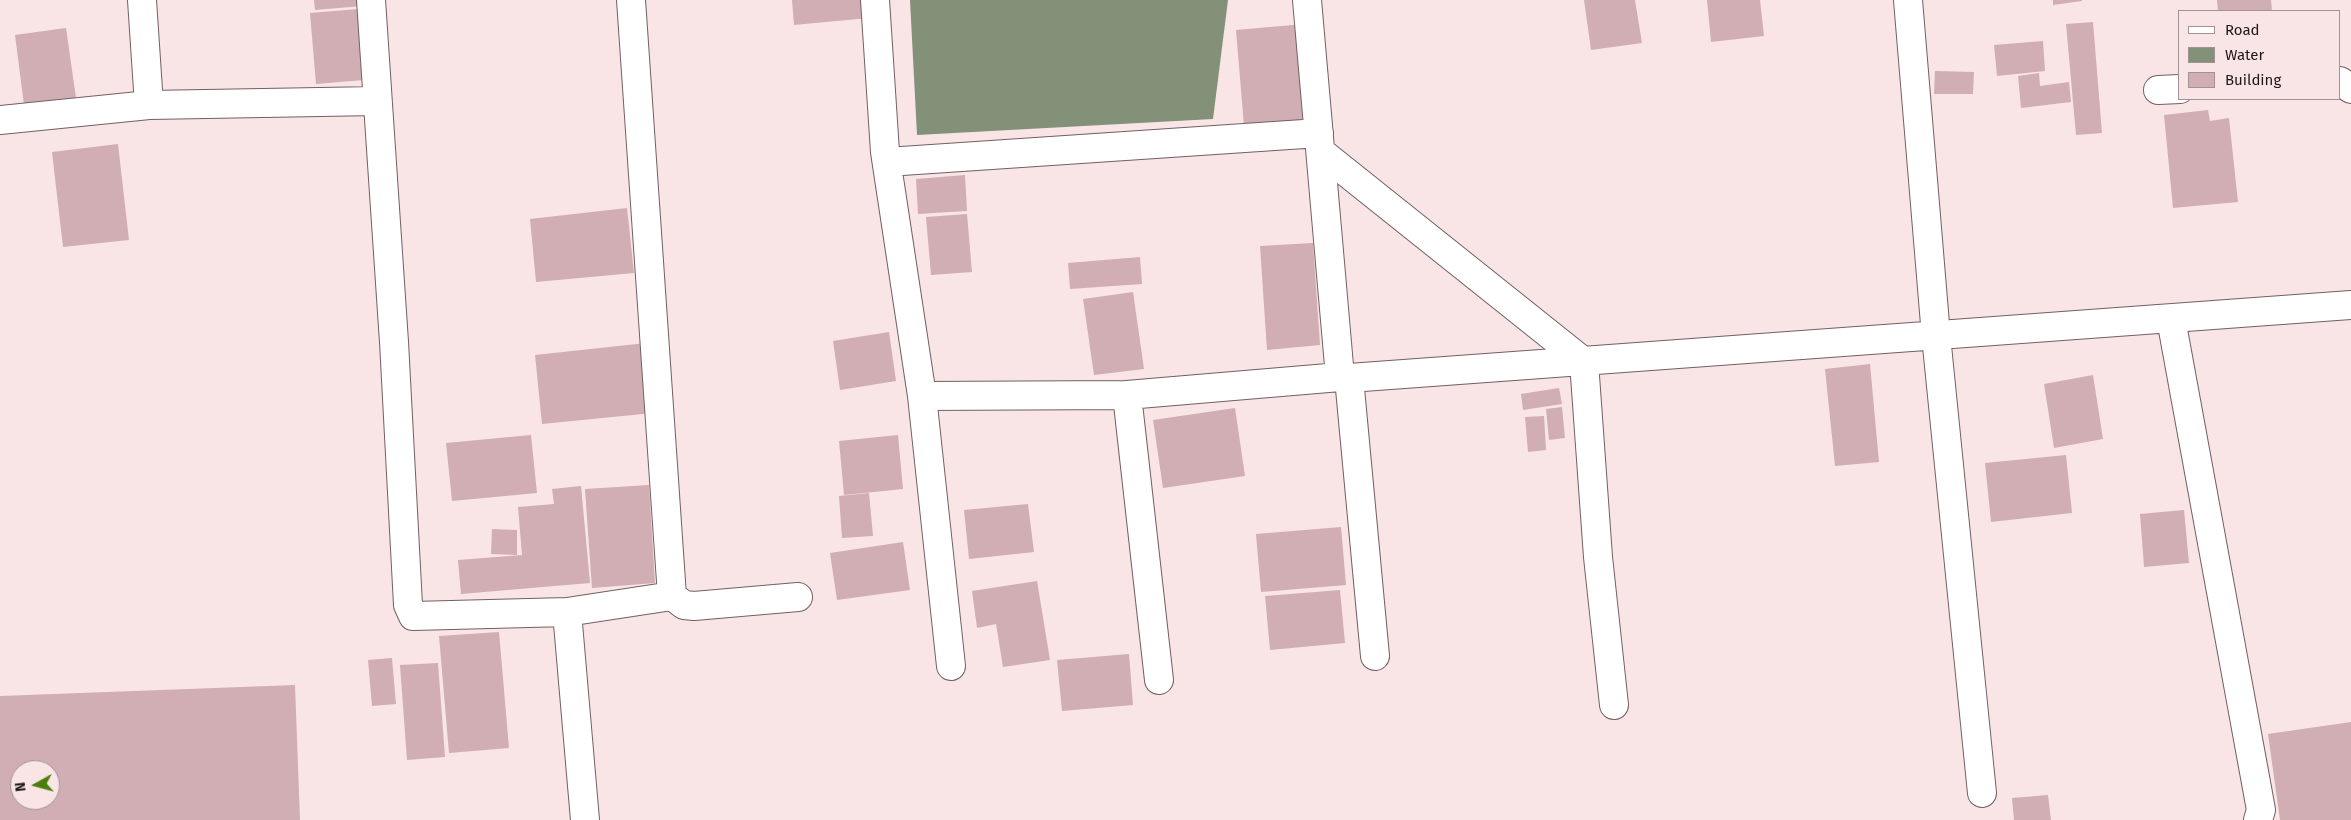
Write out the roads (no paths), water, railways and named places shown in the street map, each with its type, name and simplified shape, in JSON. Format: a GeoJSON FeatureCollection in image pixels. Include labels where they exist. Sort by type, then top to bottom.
{"type":"FeatureCollection","features":[{"type":"Feature","properties":{"kind":"street"},"geometry":{"type":"LineString","coordinates":[[142,0],[149,104]]}},
{"type":"Feature","properties":{"kind":"street"},"geometry":{"type":"LineString","coordinates":[[371,0],[394,342],[408,605],[413,616],[567,612],[672,596]]}},
{"type":"Feature","properties":{"kind":"street"},"geometry":{"type":"LineString","coordinates":[[632,0],[672,596],[684,606],[798,597]]}},
{"type":"Feature","properties":{"kind":"street"},"geometry":{"type":"LineString","coordinates":[[875,0],[887,162],[922,396],[952,666]]}},
{"type":"Feature","properties":{"kind":"street"},"geometry":{"type":"LineString","coordinates":[[1307,0],[1344,378],[1375,656]]}},
{"type":"Feature","properties":{"kind":"street"},"geometry":{"type":"LineString","coordinates":[[1908,0],[1936,336],[1982,794]]}},
{"type":"Feature","properties":{"kind":"street"},"geometry":{"type":"LineString","coordinates":[[0,120],[149,104],[377,100]]}},
{"type":"Feature","properties":{"kind":"street"},"geometry":{"type":"LineString","coordinates":[[887,162],[1320,142],[1584,362],[1598,557],[1614,705]]}},
{"type":"Feature","properties":{"kind":"street"},"geometry":{"type":"LineString","coordinates":[[922,396],[1127,395],[2351,305]]}},
{"type":"Feature","properties":{"kind":"street"},"geometry":{"type":"LineString","coordinates":[[2171,319],[2261,810],[2258,820]]}},
{"type":"Feature","properties":{"kind":"street"},"geometry":{"type":"LineString","coordinates":[[1127,395],[1160,680]]}},
{"type":"Feature","properties":{"kind":"street"},"geometry":{"type":"LineString","coordinates":[[567,612],[585,820]]}},
{"type":"Feature","properties":{"kind":"water"},"geometry":{"type":"Polygon","coordinates":[[[910,0],[1228,0],[1213,119],[917,135],[910,0]]]}}]}
